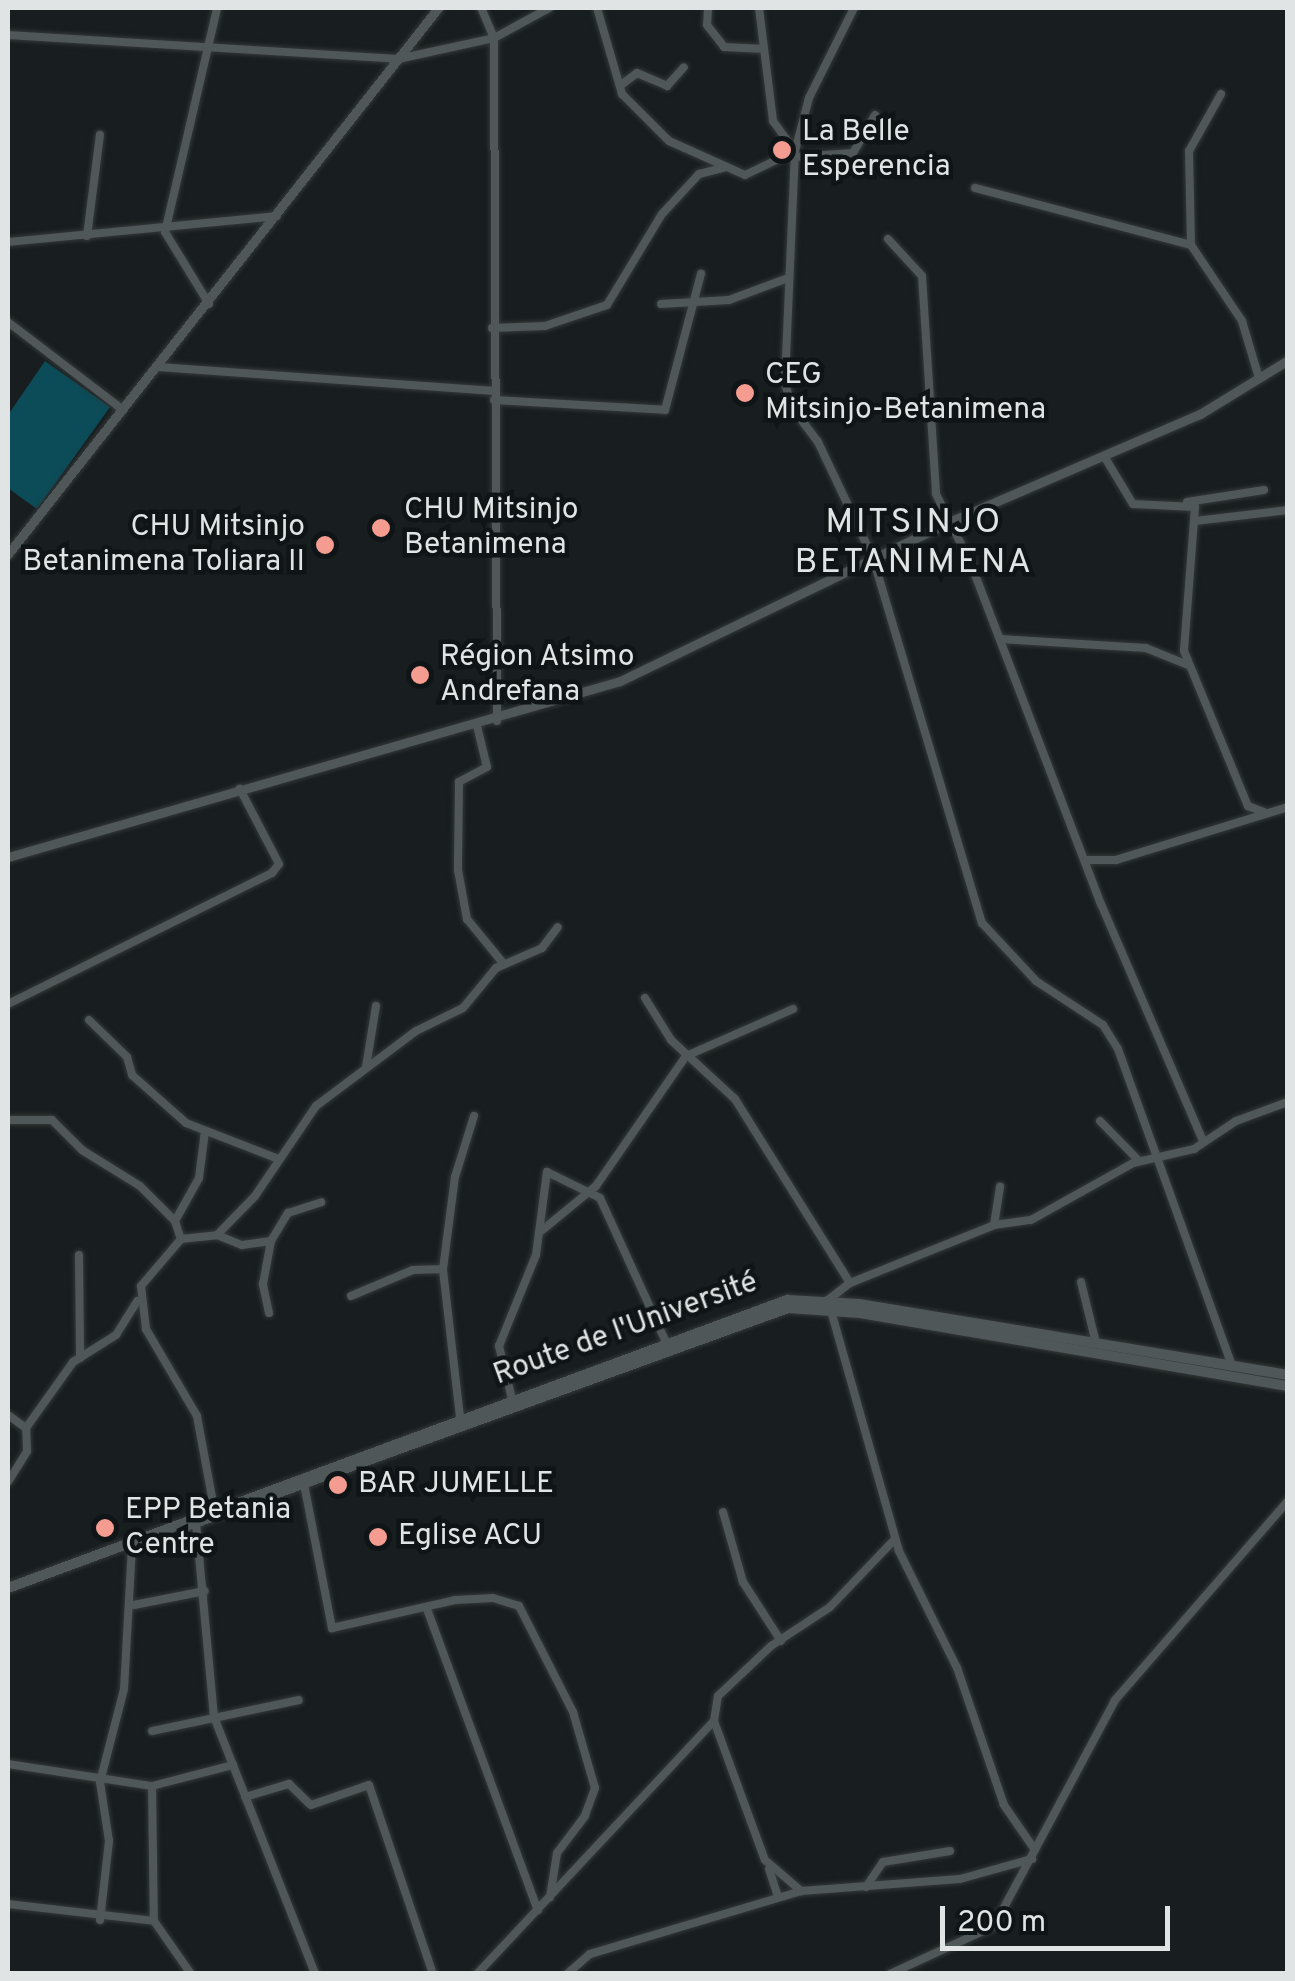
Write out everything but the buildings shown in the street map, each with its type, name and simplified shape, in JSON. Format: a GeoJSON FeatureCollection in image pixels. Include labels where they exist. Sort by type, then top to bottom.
{"type":"FeatureCollection","features":[{"type":"Feature","properties":{"kind":"main road","name":"Route de l'Université"},"geometry":{"type":"LineString","coordinates":[[8,1591],[214,1508],[772,1302],[829,1305],[1288,1375]]}},
{"type":"Feature","properties":{"kind":"main road","name":"Route de l'Université"},"geometry":{"type":"LineString","coordinates":[[8,1591],[774,1310],[829,1305]]}},
{"type":"Feature","properties":{"kind":"main road","name":"Route de l'Université"},"geometry":{"type":"LineString","coordinates":[[905,1317],[1288,1386]]}},
{"type":"Feature","properties":{"kind":"street"},"geometry":{"type":"LineString","coordinates":[[209,304],[165,232],[217,8]]}},
{"type":"Feature","properties":{"kind":"street"},"geometry":{"type":"LineString","coordinates":[[8,554],[159,368],[438,8]]}},
{"type":"Feature","properties":{"kind":"street"},"geometry":{"type":"LineString","coordinates":[[481,8],[494,38],[492,328],[497,721]]}},
{"type":"Feature","properties":{"kind":"street"},"geometry":{"type":"LineString","coordinates":[[8,35],[207,43],[398,59],[494,38],[549,8]]}},
{"type":"Feature","properties":{"kind":"street"},"geometry":{"type":"LineString","coordinates":[[597,8],[621,85],[651,126],[723,168]]}},
{"type":"Feature","properties":{"kind":"street"},"geometry":{"type":"LineString","coordinates":[[708,8],[707,25],[724,46],[760,49]]}},
{"type":"Feature","properties":{"kind":"street"},"geometry":{"type":"LineString","coordinates":[[759,8],[760,49],[773,121],[795,154]]}},
{"type":"Feature","properties":{"kind":"street"},"geometry":{"type":"LineString","coordinates":[[854,8],[809,98],[795,154],[788,278],[791,406],[818,442],[874,558],[982,923],[1036,981],[1102,1025],[1130,1076],[1154,1154],[1232,1366]]}},
{"type":"Feature","properties":{"kind":"street"},"geometry":{"type":"LineString","coordinates":[[621,85],[637,73],[668,86],[684,67]]}},
{"type":"Feature","properties":{"kind":"street"},"geometry":{"type":"LineString","coordinates":[[1220,94],[1189,151],[1192,244],[1242,322],[1259,378]]}},
{"type":"Feature","properties":{"kind":"street"},"geometry":{"type":"LineString","coordinates":[[492,328],[545,326],[607,304],[662,214],[699,174],[723,168],[764,171],[795,154],[854,154],[875,115]]}},
{"type":"Feature","properties":{"kind":"street"},"geometry":{"type":"LineString","coordinates":[[87,236],[100,136]]}},
{"type":"Feature","properties":{"kind":"street"},"geometry":{"type":"LineString","coordinates":[[974,188],[1192,244]]}},
{"type":"Feature","properties":{"kind":"street"},"geometry":{"type":"LineString","coordinates":[[8,242],[165,232],[277,216]]}},
{"type":"Feature","properties":{"kind":"street"},"geometry":{"type":"LineString","coordinates":[[888,239],[922,276],[936,494],[1000,639],[1085,860],[1202,1139]]}},
{"type":"Feature","properties":{"kind":"street"},"geometry":{"type":"LineString","coordinates":[[159,368],[666,410],[701,274]]}},
{"type":"Feature","properties":{"kind":"street"},"geometry":{"type":"LineString","coordinates":[[661,304],[729,300],[788,278]]}},
{"type":"Feature","properties":{"kind":"street"},"geometry":{"type":"LineString","coordinates":[[8,322],[123,410]]}},
{"type":"Feature","properties":{"kind":"street"},"geometry":{"type":"LineString","coordinates":[[8,857],[240,789],[497,721],[620,681],[951,522],[1104,456],[1288,360]]}},
{"type":"Feature","properties":{"kind":"street"},"geometry":{"type":"LineString","coordinates":[[1104,456],[1133,504],[1187,502],[1264,490]]}},
{"type":"Feature","properties":{"kind":"street"},"geometry":{"type":"LineString","coordinates":[[1187,502],[1195,521],[1188,665],[1248,806],[1264,812]]}},
{"type":"Feature","properties":{"kind":"street"},"geometry":{"type":"LineString","coordinates":[[1195,521],[1288,510]]}},
{"type":"Feature","properties":{"kind":"street"},"geometry":{"type":"LineString","coordinates":[[1000,639],[1146,648],[1188,665]]}},
{"type":"Feature","properties":{"kind":"street"},"geometry":{"type":"LineString","coordinates":[[477,726],[487,767],[459,782],[458,870],[467,918],[503,963]]}},
{"type":"Feature","properties":{"kind":"street"},"geometry":{"type":"LineString","coordinates":[[8,1004],[272,874],[279,864],[240,789]]}},
{"type":"Feature","properties":{"kind":"street"},"geometry":{"type":"LineString","coordinates":[[1085,860],[1116,860],[1288,806]]}},
{"type":"Feature","properties":{"kind":"street"},"geometry":{"type":"LineString","coordinates":[[218,1235],[280,1159],[305,1116],[366,1067],[463,1008],[503,963],[542,948],[558,927]]}},
{"type":"Feature","properties":{"kind":"street"},"geometry":{"type":"LineString","coordinates":[[645,998],[686,1056],[735,1099],[850,1283]]}},
{"type":"Feature","properties":{"kind":"street"},"geometry":{"type":"LineString","coordinates":[[366,1067],[376,1006]]}},
{"type":"Feature","properties":{"kind":"street"},"geometry":{"type":"LineString","coordinates":[[541,1231],[590,1191],[686,1056],[793,1008]]}},
{"type":"Feature","properties":{"kind":"street"},"geometry":{"type":"LineString","coordinates":[[89,1020],[116,1042],[132,1075],[205,1131],[280,1159]]}},
{"type":"Feature","properties":{"kind":"street"},"geometry":{"type":"LineString","coordinates":[[1034,1854],[1004,1805],[957,1668],[895,1538],[829,1305],[850,1283],[994,1225],[1048,1213],[1154,1154],[1194,1150],[1202,1139],[1288,1102]]}},
{"type":"Feature","properties":{"kind":"street"},"geometry":{"type":"LineString","coordinates":[[460,1416],[443,1270],[455,1176],[474,1116]]}},
{"type":"Feature","properties":{"kind":"street"},"geometry":{"type":"LineString","coordinates":[[8,1120],[52,1120],[175,1221],[181,1239]]}},
{"type":"Feature","properties":{"kind":"street"},"geometry":{"type":"LineString","coordinates":[[1100,1121],[1139,1162]]}},
{"type":"Feature","properties":{"kind":"street"},"geometry":{"type":"LineString","coordinates":[[175,1221],[199,1178],[205,1131]]}},
{"type":"Feature","properties":{"kind":"street"},"geometry":{"type":"LineString","coordinates":[[512,1398],[499,1346],[526,1291],[541,1231],[547,1172],[590,1191],[666,1342]]}},
{"type":"Feature","properties":{"kind":"street"},"geometry":{"type":"LineString","coordinates":[[994,1225],[1000,1186]]}},
{"type":"Feature","properties":{"kind":"street"},"geometry":{"type":"LineString","coordinates":[[269,1314],[263,1284],[271,1241],[288,1213],[321,1202]]}},
{"type":"Feature","properties":{"kind":"street"},"geometry":{"type":"LineString","coordinates":[[8,1482],[27,1451],[26,1428],[80,1358],[120,1331],[150,1271],[181,1239],[218,1235],[242,1245],[271,1241]]}},
{"type":"Feature","properties":{"kind":"street"},"geometry":{"type":"LineString","coordinates":[[80,1255],[80,1358]]}},
{"type":"Feature","properties":{"kind":"street"},"geometry":{"type":"LineString","coordinates":[[350,1296],[412,1270],[443,1270]]}},
{"type":"Feature","properties":{"kind":"street"},"geometry":{"type":"LineString","coordinates":[[1081,1282],[1096,1343]]}},
{"type":"Feature","properties":{"kind":"street"},"geometry":{"type":"LineString","coordinates":[[137,1300],[197,1416],[214,1508]]}},
{"type":"Feature","properties":{"kind":"street"},"geometry":{"type":"LineString","coordinates":[[8,1415],[26,1428]]}},
{"type":"Feature","properties":{"kind":"street"},"geometry":{"type":"LineString","coordinates":[[304,1484],[332,1628],[493,1598],[519,1606],[573,1712],[594,1788],[585,1816],[557,1853],[550,1897]]}},
{"type":"Feature","properties":{"kind":"street"},"geometry":{"type":"LineString","coordinates":[[890,1974],[986,1933],[1034,1854],[1115,1700],[1288,1501]]}},
{"type":"Feature","properties":{"kind":"street"},"geometry":{"type":"LineString","coordinates":[[723,1512],[742,1582],[781,1642]]}},
{"type":"Feature","properties":{"kind":"street"},"geometry":{"type":"LineString","coordinates":[[196,1523],[214,1717],[316,1974]]}},
{"type":"Feature","properties":{"kind":"street"},"geometry":{"type":"LineString","coordinates":[[778,1896],[714,1721],[718,1696],[781,1642],[830,1607],[895,1538]]}},
{"type":"Feature","properties":{"kind":"street"},"geometry":{"type":"LineString","coordinates":[[100,1920],[109,1842],[100,1782],[134,1604],[132,1546]]}},
{"type":"Feature","properties":{"kind":"street"},"geometry":{"type":"LineString","coordinates":[[134,1604],[205,1591]]}},
{"type":"Feature","properties":{"kind":"street"},"geometry":{"type":"LineString","coordinates":[[427,1608],[538,1910]]}},
{"type":"Feature","properties":{"kind":"street"},"geometry":{"type":"LineString","coordinates":[[152,1731],[173,1732],[214,1717],[300,1700]]}},
{"type":"Feature","properties":{"kind":"street"},"geometry":{"type":"LineString","coordinates":[[478,1974],[714,1721]]}},
{"type":"Feature","properties":{"kind":"street"},"geometry":{"type":"LineString","coordinates":[[8,1764],[100,1782],[152,1786],[233,1765]]}},
{"type":"Feature","properties":{"kind":"street"},"geometry":{"type":"LineString","coordinates":[[246,1797],[289,1784],[312,1805],[368,1785],[432,1974]]}},
{"type":"Feature","properties":{"kind":"street"},"geometry":{"type":"LineString","coordinates":[[152,1786],[154,1921],[191,1974]]}},
{"type":"Feature","properties":{"kind":"street"},"geometry":{"type":"LineString","coordinates":[[866,1887],[883,1862],[950,1851]]}},
{"type":"Feature","properties":{"kind":"street"},"geometry":{"type":"LineString","coordinates":[[567,1974],[590,1954],[756,1910],[778,1896],[960,1879],[1034,1854]]}},
{"type":"Feature","properties":{"kind":"street"},"geometry":{"type":"LineString","coordinates":[[766,1860],[801,1891]]}},
{"type":"Feature","properties":{"kind":"street"},"geometry":{"type":"LineString","coordinates":[[8,1904],[100,1920],[154,1921]]}},
{"type":"Feature","properties":{"kind":"street"},"geometry":{"type":"LineString","coordinates":[[176,1974],[182,1960]]}},
{"type":"Feature","properties":{"kind":"shaded area"},"geometry":{"type":"Polygon","coordinates":[[[45,361],[110,407],[37,509],[8,488],[8,415],[45,361]]]}},
{"type":"Feature","properties":{"kind":"place","name":"La Belle Esperencia"},"geometry":{"type":"Point","coordinates":[782,150]}},
{"type":"Feature","properties":{"kind":"place","name":"CEG Mitsinjo-Betanimena"},"geometry":{"type":"Point","coordinates":[745,393]}},
{"type":"Feature","properties":{"kind":"place","name":"CHU Mitsinjo Betanimena"},"geometry":{"type":"Point","coordinates":[381,528]}},
{"type":"Feature","properties":{"kind":"place","name":"CHU Mitsinjo Betanimena Toliara II"},"geometry":{"type":"Point","coordinates":[325,545]}},
{"type":"Feature","properties":{"kind":"place","name":"Région Atsimo Andrefana"},"geometry":{"type":"Point","coordinates":[420,675]}},
{"type":"Feature","properties":{"kind":"place","name":"BAR JUMELLE"},"geometry":{"type":"Point","coordinates":[338,1485]}},
{"type":"Feature","properties":{"kind":"place","name":"EPP Betania Centre"},"geometry":{"type":"Point","coordinates":[105,1528]}},
{"type":"Feature","properties":{"kind":"place","name":"Eglise ACU"},"geometry":{"type":"Point","coordinates":[378,1537]}},
{"type":"Feature","properties":{"kind":"district","name":"MITSINJO BETANIMENA"},"geometry":{"type":"Point","coordinates":[914,543]}}]}
